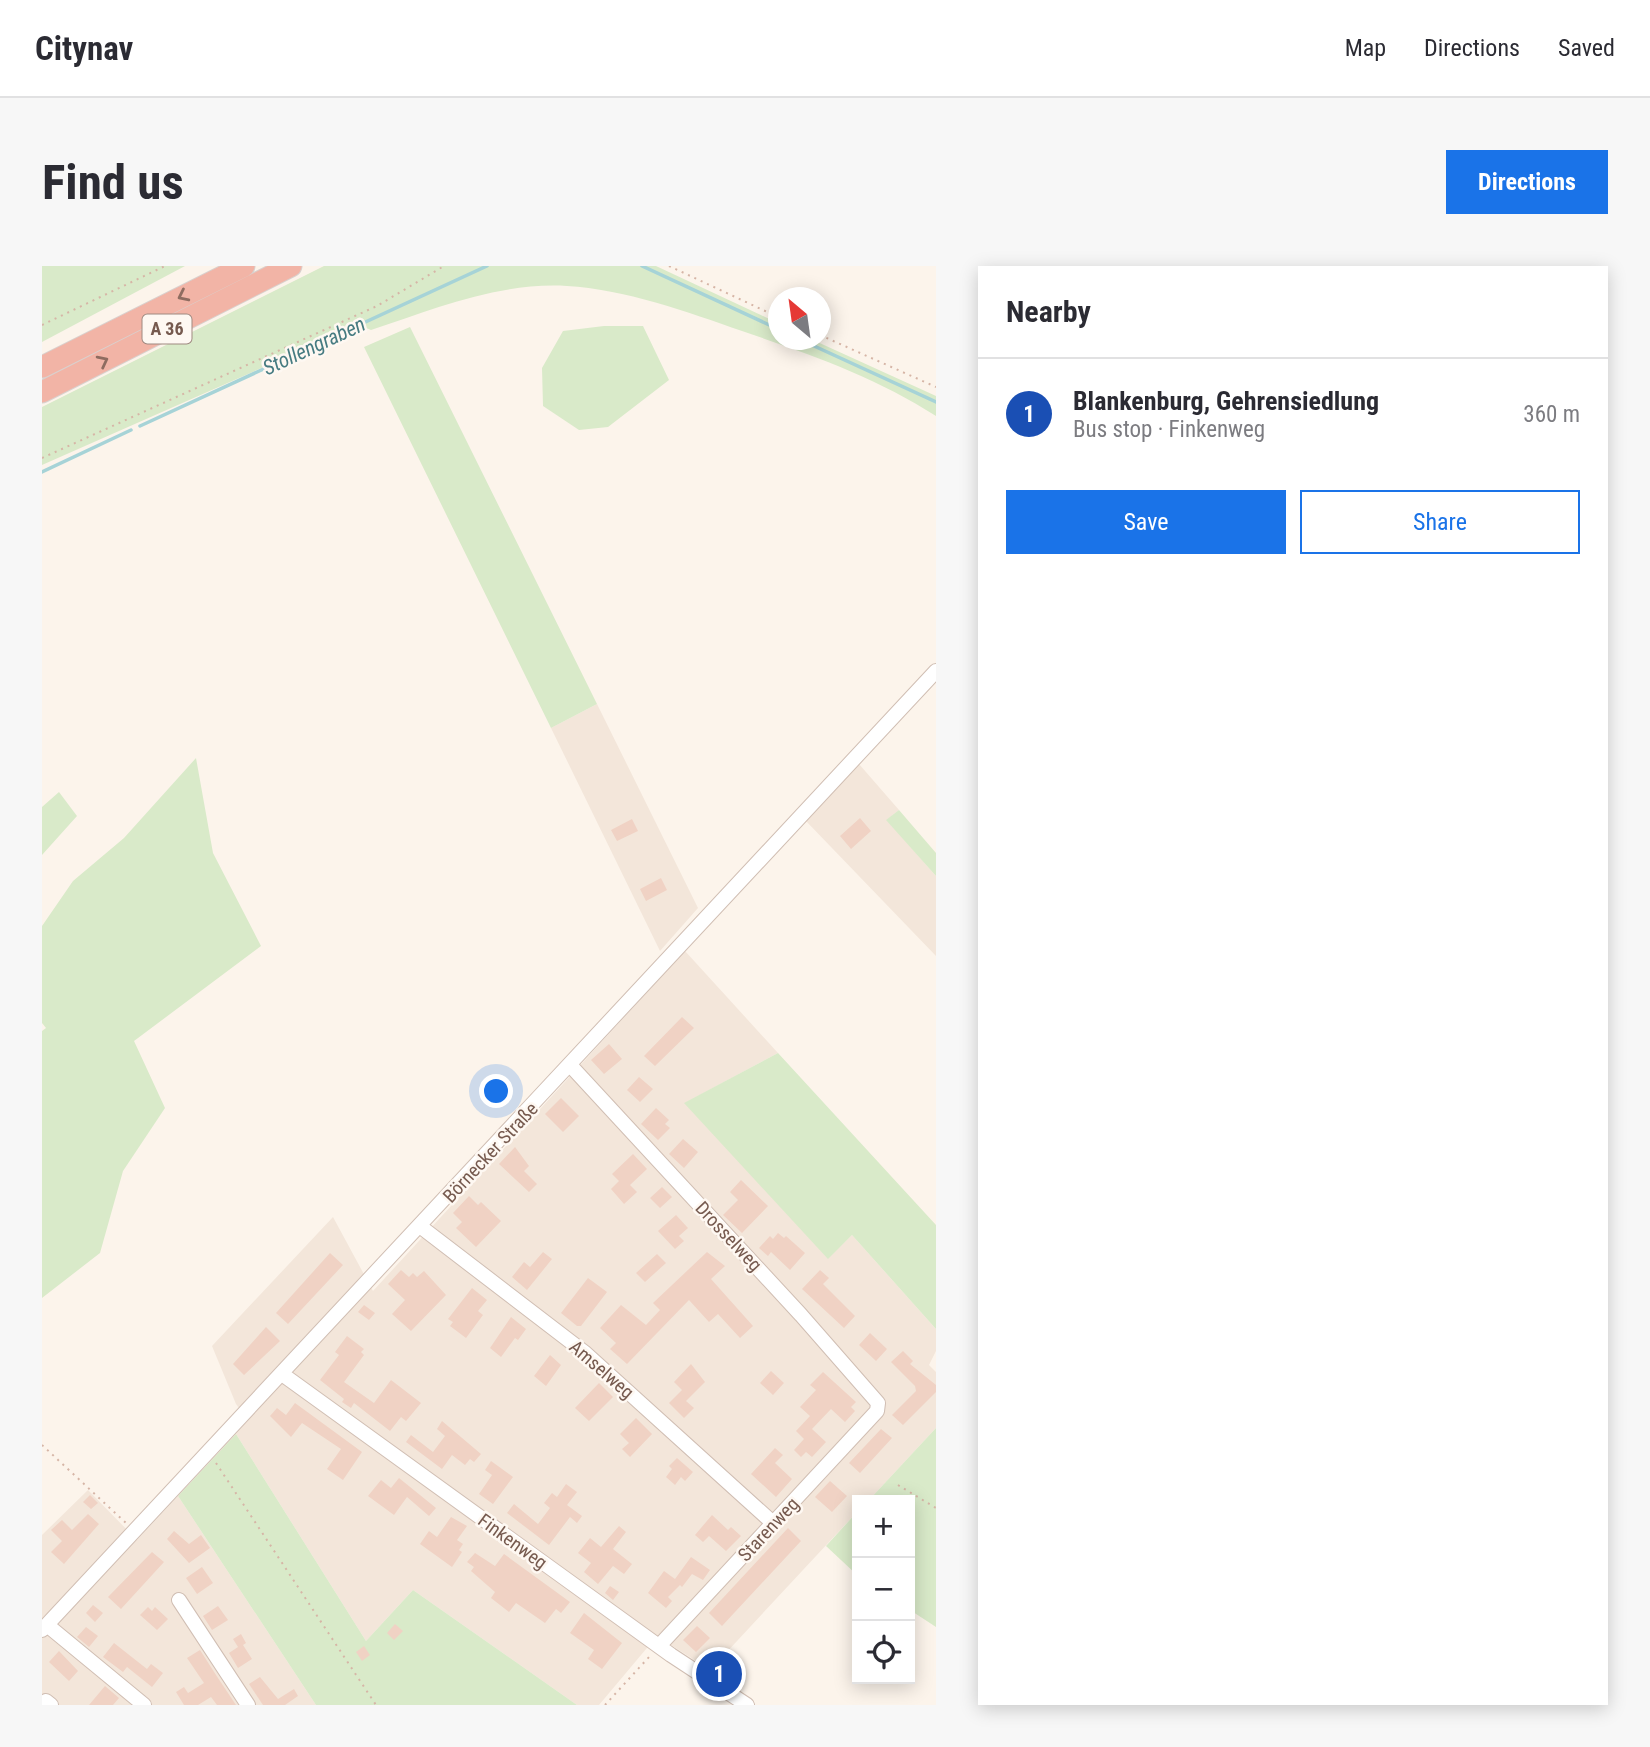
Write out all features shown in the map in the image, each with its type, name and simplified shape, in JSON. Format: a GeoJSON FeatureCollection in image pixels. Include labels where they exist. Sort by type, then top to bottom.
{"type":"FeatureCollection","features":[{"type":"Feature","properties":{"kind":"highway","name":"A 36"},"geometry":{"type":"LineString","coordinates":[[42,367],[244,266]]}},
{"type":"Feature","properties":{"kind":"highway","name":"A 36"},"geometry":{"type":"LineString","coordinates":[[42,392],[291,266]]}},
{"type":"Feature","properties":{"kind":"street","name":"Börnecker Straße"},"geometry":{"type":"LineString","coordinates":[[44,1628],[421,1227],[936,671]]}},
{"type":"Feature","properties":{"kind":"street","name":"Drosselweg"},"geometry":{"type":"LineString","coordinates":[[570,1065],[875,1396],[877,1411]]}},
{"type":"Feature","properties":{"kind":"street","name":"Amselweg"},"geometry":{"type":"LineString","coordinates":[[421,1227],[584,1352],[773,1523]]}},
{"type":"Feature","properties":{"kind":"street","name":"Finkenweg"},"geometry":{"type":"LineString","coordinates":[[282,1374],[659,1647],[747,1705]]}},
{"type":"Feature","properties":{"kind":"street","name":"Starenweg"},"geometry":{"type":"LineString","coordinates":[[659,1647],[877,1411]]}},
{"type":"Feature","properties":{"kind":"street"},"geometry":{"type":"LineString","coordinates":[[179,1600],[248,1705]]}},
{"type":"Feature","properties":{"kind":"street"},"geometry":{"type":"LineString","coordinates":[[44,1628],[144,1705]]}},
{"type":"Feature","properties":{"kind":"path"},"geometry":{"type":"LineString","coordinates":[[42,325],[165,266]]}},
{"type":"Feature","properties":{"kind":"path"},"geometry":{"type":"LineString","coordinates":[[42,458],[366,312],[444,266]]}},
{"type":"Feature","properties":{"kind":"path"},"geometry":{"type":"LineString","coordinates":[[669,266],[768,312]]}},
{"type":"Feature","properties":{"kind":"path"},"geometry":{"type":"LineString","coordinates":[[831,340],[936,387]]}},
{"type":"Feature","properties":{"kind":"path"},"geometry":{"type":"LineString","coordinates":[[42,1445],[126,1522],[131,1535]]}},
{"type":"Feature","properties":{"kind":"path"},"geometry":{"type":"LineString","coordinates":[[209,1452],[376,1705]]}},
{"type":"Feature","properties":{"kind":"path"},"geometry":{"type":"LineString","coordinates":[[898,1485],[936,1508]]}},
{"type":"Feature","properties":{"kind":"path"},"geometry":{"type":"LineString","coordinates":[[605,1705],[659,1647]]}},
{"type":"Feature","properties":{"kind":"shaded area"},"geometry":{"type":"Polygon","coordinates":[[[597,704],[698,908],[660,951],[551,728],[597,704]]]}},
{"type":"Feature","properties":{"kind":"shaded area"},"geometry":{"type":"Polygon","coordinates":[[[859,764],[899,810],[887,820],[936,876],[936,956],[805,820],[859,764]]]}},
{"type":"Feature","properties":{"kind":"shaded area"},"geometry":{"type":"Polygon","coordinates":[[[685,951],[778,1053],[685,1103],[828,1258],[852,1235],[936,1329],[936,1351],[929,1365],[936,1372],[936,1428],[874,1495],[852,1495],[852,1517],[710,1670],[657,1636],[599,1705],[577,1705],[413,1590],[366,1641],[236,1434],[248,1420],[236,1404],[212,1346],[333,1217],[373,1291],[685,951]]]}},
{"type":"Feature","properties":{"kind":"shaded area"},"geometry":{"type":"Polygon","coordinates":[[[88,1490],[137,1540],[178,1496],[316,1705],[42,1705],[42,1535],[88,1490]]]}},
{"type":"Feature","properties":{"kind":"green space"},"geometry":{"type":"Polygon","coordinates":[[[42,266],[185,266],[42,342],[42,266]]]}},
{"type":"Feature","properties":{"kind":"green space"},"geometry":{"type":"Polygon","coordinates":[[[324,266],[656,266],[768,318],[768,340],[656,302],[611,292],[567,286],[517,288],[467,299],[371,330],[359,325],[42,465],[42,407],[324,266]]]}},
{"type":"Feature","properties":{"kind":"green space"},"geometry":{"type":"Polygon","coordinates":[[[604,326],[643,326],[669,380],[608,427],[579,430],[543,406],[542,368],[563,331],[604,326]]]}},
{"type":"Feature","properties":{"kind":"green space"},"geometry":{"type":"Polygon","coordinates":[[[410,327],[597,704],[551,728],[364,347],[410,327]]]}},
{"type":"Feature","properties":{"kind":"green space"},"geometry":{"type":"Polygon","coordinates":[[[831,348],[936,396],[936,416],[890,390],[797,350],[831,348]]]}},
{"type":"Feature","properties":{"kind":"green space"},"geometry":{"type":"Polygon","coordinates":[[[196,758],[213,853],[261,946],[134,1041],[165,1108],[123,1171],[100,1253],[42,1298],[42,1031],[46,1028],[42,1023],[42,926],[73,881],[124,838],[196,758]]]}},
{"type":"Feature","properties":{"kind":"green space"},"geometry":{"type":"Polygon","coordinates":[[[59,792],[77,816],[42,855],[42,807],[59,792]]]}},
{"type":"Feature","properties":{"kind":"green space"},"geometry":{"type":"Polygon","coordinates":[[[899,810],[936,853],[936,876],[886,820],[899,810]]]}},
{"type":"Feature","properties":{"kind":"green space"},"geometry":{"type":"Polygon","coordinates":[[[778,1053],[936,1225],[936,1329],[852,1235],[828,1259],[684,1103],[778,1053]]]}},
{"type":"Feature","properties":{"kind":"green space"},"geometry":{"type":"Polygon","coordinates":[[[936,1428],[936,1627],[915,1613],[915,1495],[874,1495],[936,1428]]]}},
{"type":"Feature","properties":{"kind":"green space"},"geometry":{"type":"Polygon","coordinates":[[[236,1434],[366,1641],[413,1590],[577,1705],[316,1705],[178,1496],[236,1434]]]}},
{"type":"Feature","properties":{"kind":"green space"},"geometry":{"type":"Polygon","coordinates":[[[852,1517],[852,1570],[826,1546],[852,1517]]]}},
{"type":"Feature","properties":{"kind":"building"},"geometry":{"type":"Polygon","coordinates":[[[860,818],[871,831],[851,849],[840,836],[860,818]]]}},
{"type":"Feature","properties":{"kind":"building"},"geometry":{"type":"Polygon","coordinates":[[[632,819],[638,831],[617,841],[611,830],[632,819]]]}},
{"type":"Feature","properties":{"kind":"building"},"geometry":{"type":"Polygon","coordinates":[[[661,878],[667,890],[646,901],[640,889],[661,878]]]}},
{"type":"Feature","properties":{"kind":"building"},"geometry":{"type":"Polygon","coordinates":[[[682,1017],[694,1028],[655,1066],[644,1056],[682,1017]]]}},
{"type":"Feature","properties":{"kind":"building"},"geometry":{"type":"Polygon","coordinates":[[[609,1044],[622,1059],[604,1074],[591,1060],[609,1044]]]}},
{"type":"Feature","properties":{"kind":"building"},"geometry":{"type":"Polygon","coordinates":[[[639,1077],[653,1089],[640,1102],[627,1090],[639,1077]]]}},
{"type":"Feature","properties":{"kind":"building"},"geometry":{"type":"Polygon","coordinates":[[[561,1098],[579,1116],[563,1132],[545,1114],[561,1098]]]}},
{"type":"Feature","properties":{"kind":"building"},"geometry":{"type":"Polygon","coordinates":[[[656,1108],[669,1120],[665,1124],[670,1128],[658,1140],[641,1124],[656,1108]]]}},
{"type":"Feature","properties":{"kind":"building"},"geometry":{"type":"Polygon","coordinates":[[[683,1139],[698,1152],[684,1168],[669,1154],[683,1139]]]}},
{"type":"Feature","properties":{"kind":"building"},"geometry":{"type":"Polygon","coordinates":[[[515,1147],[529,1166],[524,1171],[537,1184],[529,1192],[499,1164],[515,1147]]]}},
{"type":"Feature","properties":{"kind":"building"},"geometry":{"type":"Polygon","coordinates":[[[633,1154],[647,1169],[630,1185],[637,1192],[624,1204],[611,1189],[619,1181],[612,1174],[633,1154]]]}},
{"type":"Feature","properties":{"kind":"building"},"geometry":{"type":"Polygon","coordinates":[[[741,1180],[768,1206],[742,1233],[723,1215],[738,1200],[730,1192],[741,1180]]]}},
{"type":"Feature","properties":{"kind":"building"},"geometry":{"type":"Polygon","coordinates":[[[662,1187],[672,1197],[660,1208],[650,1198],[662,1187]]]}},
{"type":"Feature","properties":{"kind":"building"},"geometry":{"type":"Polygon","coordinates":[[[469,1196],[478,1205],[481,1202],[501,1221],[476,1247],[456,1228],[462,1222],[453,1213],[469,1196]]]}},
{"type":"Feature","properties":{"kind":"building"},"geometry":{"type":"Polygon","coordinates":[[[676,1215],[688,1228],[679,1236],[684,1241],[675,1249],[658,1231],[676,1215]]]}},
{"type":"Feature","properties":{"kind":"building"},"geometry":{"type":"Polygon","coordinates":[[[778,1233],[784,1238],[786,1236],[805,1253],[790,1270],[771,1252],[768,1256],[759,1248],[770,1236],[773,1239],[778,1233]]]}},
{"type":"Feature","properties":{"kind":"building"},"geometry":{"type":"Polygon","coordinates":[[[543,1252],[552,1259],[527,1290],[512,1277],[524,1262],[530,1267],[543,1252]]]}},
{"type":"Feature","properties":{"kind":"building"},"geometry":{"type":"Polygon","coordinates":[[[707,1252],[725,1266],[711,1279],[753,1326],[740,1338],[718,1314],[709,1322],[689,1300],[627,1364],[610,1349],[616,1343],[600,1328],[621,1305],[646,1325],[660,1310],[653,1303],[707,1252]]]}},
{"type":"Feature","properties":{"kind":"building"},"geometry":{"type":"Polygon","coordinates":[[[330,1253],[343,1265],[288,1324],[276,1313],[330,1253]]]}},
{"type":"Feature","properties":{"kind":"building"},"geometry":{"type":"Polygon","coordinates":[[[657,1254],[666,1263],[645,1282],[636,1273],[657,1254]]]}},
{"type":"Feature","properties":{"kind":"building"},"geometry":{"type":"Polygon","coordinates":[[[401,1270],[409,1277],[413,1273],[417,1277],[424,1271],[446,1295],[411,1331],[392,1314],[405,1300],[388,1284],[401,1270]]]}},
{"type":"Feature","properties":{"kind":"building"},"geometry":{"type":"Polygon","coordinates":[[[820,1270],[829,1278],[823,1284],[855,1316],[844,1328],[802,1289],[820,1270]]]}},
{"type":"Feature","properties":{"kind":"building"},"geometry":{"type":"Polygon","coordinates":[[[588,1278],[607,1292],[581,1326],[577,1326],[561,1313],[588,1278]]]}},
{"type":"Feature","properties":{"kind":"building"},"geometry":{"type":"Polygon","coordinates":[[[472,1288],[487,1300],[478,1311],[483,1315],[466,1338],[450,1326],[453,1322],[448,1319],[472,1288]]]}},
{"type":"Feature","properties":{"kind":"building"},"geometry":{"type":"Polygon","coordinates":[[[364,1305],[375,1313],[369,1320],[358,1312],[364,1305]]]}},
{"type":"Feature","properties":{"kind":"building"},"geometry":{"type":"Polygon","coordinates":[[[511,1317],[526,1329],[518,1340],[515,1338],[501,1357],[490,1348],[511,1317]]]}},
{"type":"Feature","properties":{"kind":"building"},"geometry":{"type":"Polygon","coordinates":[[[266,1327],[280,1341],[244,1375],[233,1364],[266,1327]]]}},
{"type":"Feature","properties":{"kind":"building"},"geometry":{"type":"Polygon","coordinates":[[[870,1333],[887,1349],[876,1361],[859,1345],[870,1333]]]}},
{"type":"Feature","properties":{"kind":"building"},"geometry":{"type":"Polygon","coordinates":[[[347,1336],[364,1349],[361,1352],[364,1355],[344,1382],[374,1403],[391,1380],[421,1403],[406,1421],[401,1417],[390,1431],[354,1403],[351,1408],[342,1402],[344,1399],[320,1380],[339,1355],[335,1352],[347,1336]]]}},
{"type":"Feature","properties":{"kind":"building"},"geometry":{"type":"Polygon","coordinates":[[[903,1351],[913,1361],[910,1364],[936,1385],[936,1392],[903,1425],[892,1415],[916,1391],[915,1386],[891,1362],[903,1351]]]}},
{"type":"Feature","properties":{"kind":"building"},"geometry":{"type":"Polygon","coordinates":[[[550,1355],[561,1365],[546,1386],[534,1376],[550,1355]]]}},
{"type":"Feature","properties":{"kind":"building"},"geometry":{"type":"Polygon","coordinates":[[[691,1364],[705,1382],[686,1401],[694,1408],[684,1418],[669,1403],[682,1390],[674,1382],[691,1364]]]}},
{"type":"Feature","properties":{"kind":"building"},"geometry":{"type":"Polygon","coordinates":[[[771,1371],[784,1383],[773,1395],[760,1383],[771,1371]]]}},
{"type":"Feature","properties":{"kind":"building"},"geometry":{"type":"Polygon","coordinates":[[[823,1372],[856,1402],[851,1407],[855,1411],[845,1422],[831,1409],[812,1429],[826,1442],[812,1457],[806,1452],[801,1457],[794,1450],[804,1439],[796,1431],[810,1416],[800,1407],[816,1390],[810,1385],[823,1372]]]}},
{"type":"Feature","properties":{"kind":"building"},"geometry":{"type":"Polygon","coordinates":[[[599,1383],[613,1397],[589,1421],[575,1408],[599,1383]]]}},
{"type":"Feature","properties":{"kind":"building"},"geometry":{"type":"Polygon","coordinates":[[[295,1403],[362,1452],[343,1480],[327,1469],[341,1449],[302,1423],[291,1437],[270,1416],[277,1408],[286,1415],[295,1403]]]}},
{"type":"Feature","properties":{"kind":"building"},"geometry":{"type":"Polygon","coordinates":[[[636,1418],[652,1434],[630,1457],[622,1449],[629,1443],[620,1434],[636,1418]]]}},
{"type":"Feature","properties":{"kind":"building"},"geometry":{"type":"Polygon","coordinates":[[[442,1421],[481,1454],[474,1462],[470,1459],[465,1465],[452,1455],[442,1469],[406,1442],[411,1435],[433,1452],[445,1436],[437,1429],[442,1421]]]}},
{"type":"Feature","properties":{"kind":"building"},"geometry":{"type":"Polygon","coordinates":[[[881,1429],[892,1438],[860,1473],[849,1463],[881,1429]]]}},
{"type":"Feature","properties":{"kind":"building"},"geometry":{"type":"Polygon","coordinates":[[[775,1448],[783,1455],[775,1463],[792,1479],[776,1497],[751,1474],[775,1448]]]}},
{"type":"Feature","properties":{"kind":"building"},"geometry":{"type":"Polygon","coordinates":[[[677,1458],[693,1472],[685,1481],[681,1477],[675,1485],[666,1477],[672,1469],[669,1466],[677,1458]]]}},
{"type":"Feature","properties":{"kind":"building"},"geometry":{"type":"Polygon","coordinates":[[[491,1461],[513,1477],[493,1504],[479,1494],[492,1475],[485,1470],[491,1461]]]}},
{"type":"Feature","properties":{"kind":"building"},"geometry":{"type":"Polygon","coordinates":[[[399,1478],[436,1508],[429,1516],[407,1497],[394,1515],[368,1496],[381,1480],[391,1488],[399,1478]]]}},
{"type":"Feature","properties":{"kind":"building"},"geometry":{"type":"Polygon","coordinates":[[[830,1481],[847,1496],[832,1512],[815,1497],[830,1481]]]}},
{"type":"Feature","properties":{"kind":"building"},"geometry":{"type":"Polygon","coordinates":[[[566,1484],[577,1492],[567,1505],[582,1516],[577,1523],[570,1517],[549,1545],[507,1513],[514,1504],[538,1524],[550,1508],[544,1503],[552,1493],[557,1497],[566,1484]]]}},
{"type":"Feature","properties":{"kind":"building"},"geometry":{"type":"Polygon","coordinates":[[[90,1495],[98,1503],[91,1509],[83,1502],[90,1495]]]}},
{"type":"Feature","properties":{"kind":"building"},"geometry":{"type":"Polygon","coordinates":[[[88,1514],[99,1524],[64,1564],[51,1552],[62,1541],[51,1530],[62,1520],[72,1530],[88,1514]]]}},
{"type":"Feature","properties":{"kind":"building"},"geometry":{"type":"Polygon","coordinates":[[[712,1515],[728,1530],[731,1527],[741,1536],[726,1551],[709,1536],[703,1542],[695,1535],[712,1515]]]}},
{"type":"Feature","properties":{"kind":"building"},"geometry":{"type":"Polygon","coordinates":[[[451,1517],[467,1526],[457,1540],[463,1544],[459,1550],[462,1552],[452,1567],[420,1544],[429,1531],[437,1537],[451,1517]]]}},
{"type":"Feature","properties":{"kind":"building"},"geometry":{"type":"Polygon","coordinates":[[[619,1526],[626,1532],[613,1549],[632,1564],[624,1574],[613,1566],[598,1584],[584,1572],[591,1563],[578,1553],[590,1538],[601,1547],[619,1526]]]}},
{"type":"Feature","properties":{"kind":"building"},"geometry":{"type":"Polygon","coordinates":[[[788,1528],[801,1541],[722,1626],[709,1613],[788,1528]]]}},
{"type":"Feature","properties":{"kind":"building"},"geometry":{"type":"Polygon","coordinates":[[[174,1531],[189,1544],[201,1535],[210,1548],[189,1563],[167,1539],[174,1531]]]}},
{"type":"Feature","properties":{"kind":"building"},"geometry":{"type":"Polygon","coordinates":[[[152,1552],[164,1562],[121,1609],[108,1597],[152,1552]]]}},
{"type":"Feature","properties":{"kind":"building"},"geometry":{"type":"Polygon","coordinates":[[[475,1553],[495,1566],[504,1554],[570,1602],[561,1613],[556,1609],[545,1623],[516,1603],[509,1612],[491,1598],[495,1592],[471,1571],[474,1567],[467,1562],[475,1553]]]}},
{"type":"Feature","properties":{"kind":"building"},"geometry":{"type":"Polygon","coordinates":[[[691,1557],[710,1570],[703,1580],[692,1574],[682,1587],[680,1585],[668,1597],[672,1601],[666,1608],[648,1593],[664,1571],[675,1579],[691,1557]]]}},
{"type":"Feature","properties":{"kind":"building"},"geometry":{"type":"Polygon","coordinates":[[[202,1567],[213,1583],[197,1594],[186,1578],[202,1567]]]}},
{"type":"Feature","properties":{"kind":"building"},"geometry":{"type":"Polygon","coordinates":[[[610,1586],[619,1592],[613,1600],[605,1593],[610,1586]]]}},
{"type":"Feature","properties":{"kind":"building"},"geometry":{"type":"Polygon","coordinates":[[[93,1605],[103,1613],[95,1622],[86,1613],[93,1605]]]}},
{"type":"Feature","properties":{"kind":"building"},"geometry":{"type":"Polygon","coordinates":[[[218,1606],[228,1620],[212,1630],[203,1616],[218,1606]]]}},
{"type":"Feature","properties":{"kind":"building"},"geometry":{"type":"Polygon","coordinates":[[[148,1607],[152,1611],[155,1607],[168,1619],[157,1630],[140,1615],[148,1607]]]}},
{"type":"Feature","properties":{"kind":"building"},"geometry":{"type":"Polygon","coordinates":[[[584,1613],[622,1643],[602,1669],[588,1659],[594,1650],[570,1633],[584,1613]]]}},
{"type":"Feature","properties":{"kind":"building"},"geometry":{"type":"Polygon","coordinates":[[[395,1624],[403,1631],[394,1640],[387,1633],[395,1624]]]}},
{"type":"Feature","properties":{"kind":"building"},"geometry":{"type":"Polygon","coordinates":[[[697,1626],[710,1638],[696,1652],[683,1640],[697,1626]]]}},
{"type":"Feature","properties":{"kind":"building"},"geometry":{"type":"Polygon","coordinates":[[[86,1627],[98,1636],[89,1647],[77,1637],[86,1627]]]}},
{"type":"Feature","properties":{"kind":"building"},"geometry":{"type":"Polygon","coordinates":[[[241,1634],[246,1643],[243,1645],[252,1659],[238,1668],[229,1653],[238,1647],[233,1639],[241,1634]]]}},
{"type":"Feature","properties":{"kind":"building"},"geometry":{"type":"Polygon","coordinates":[[[114,1643],[147,1669],[151,1664],[163,1673],[152,1687],[127,1667],[123,1672],[103,1657],[114,1643]]]}},
{"type":"Feature","properties":{"kind":"building"},"geometry":{"type":"Polygon","coordinates":[[[364,1646],[370,1655],[362,1661],[356,1652],[364,1646]]]}},
{"type":"Feature","properties":{"kind":"building"},"geometry":{"type":"Polygon","coordinates":[[[200,1650],[236,1705],[217,1705],[211,1697],[198,1705],[184,1705],[176,1692],[184,1687],[188,1693],[204,1683],[187,1658],[200,1650]]]}},
{"type":"Feature","properties":{"kind":"building"},"geometry":{"type":"Polygon","coordinates":[[[59,1651],[78,1671],[69,1681],[49,1662],[59,1651]]]}},
{"type":"Feature","properties":{"kind":"building"},"geometry":{"type":"Polygon","coordinates":[[[260,1677],[278,1699],[294,1689],[298,1696],[285,1705],[263,1705],[249,1684],[260,1677]]]}},
{"type":"Feature","properties":{"kind":"building"},"geometry":{"type":"Polygon","coordinates":[[[105,1686],[119,1698],[113,1705],[89,1705],[105,1686]]]}},
{"type":"Feature","properties":{"kind":"waterway","name":"Stollengraben"},"geometry":{"type":"LineString","coordinates":[[140,426],[487,266]]}},
{"type":"Feature","properties":{"kind":"waterway","name":"Stollengraben"},"geometry":{"type":"LineString","coordinates":[[642,266],[768,324]]}},
{"type":"Feature","properties":{"kind":"waterway","name":"Stollengraben"},"geometry":{"type":"LineString","coordinates":[[823,350],[936,402]]}},
{"type":"Feature","properties":{"kind":"waterway","name":"Stollengraben"},"geometry":{"type":"LineString","coordinates":[[42,472],[131,430]]}},
{"type":"Feature","properties":{"kind":"place","name":"Blankenburg, Gehrensiedlung"},"geometry":{"type":"Point","coordinates":[719,1674]}}]}
